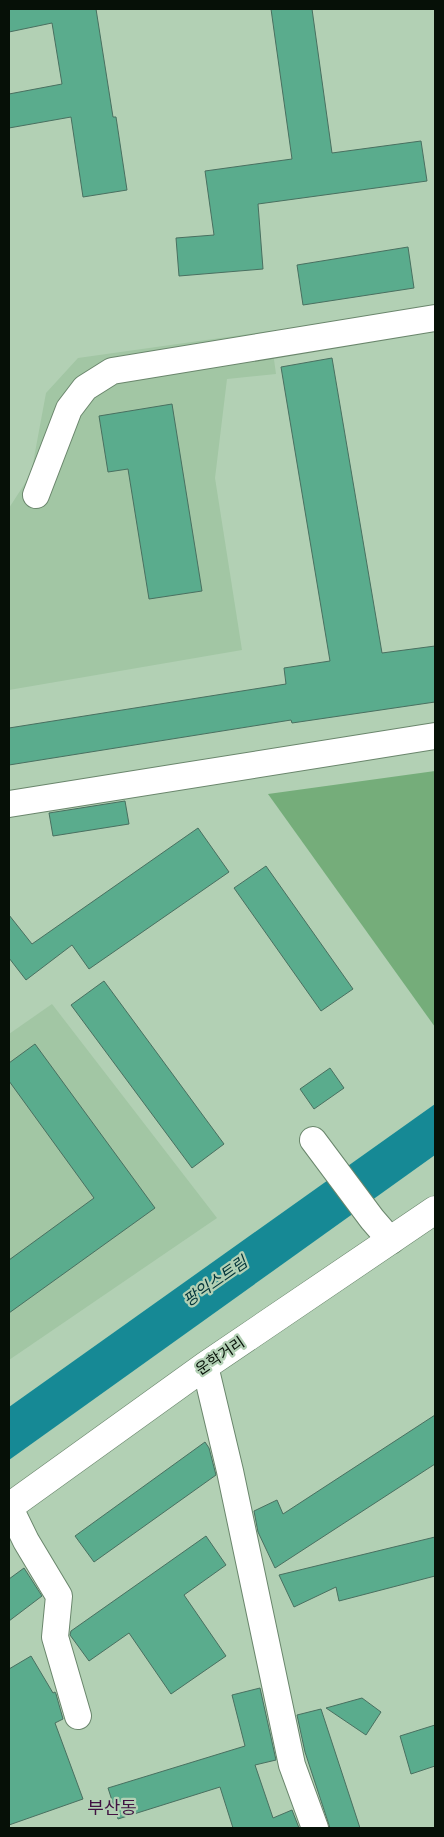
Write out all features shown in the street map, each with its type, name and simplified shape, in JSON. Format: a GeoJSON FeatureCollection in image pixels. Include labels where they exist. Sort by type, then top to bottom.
{"type":"FeatureCollection","features":[{"type":"Feature","properties":{"kind":"main road","name":"운학거리"},"geometry":{"type":"LineString","coordinates":[[9,1506],[205,1366],[435,1210]]}},
{"type":"Feature","properties":{"kind":"street"},"geometry":{"type":"LineString","coordinates":[[36,495],[69,409],[85,388],[112,372],[435,318]]}},
{"type":"Feature","properties":{"kind":"street"},"geometry":{"type":"LineString","coordinates":[[9,804],[435,736]]}},
{"type":"Feature","properties":{"kind":"street"},"geometry":{"type":"LineString","coordinates":[[319,1149],[391,1241]]}},
{"type":"Feature","properties":{"kind":"street"},"geometry":{"type":"LineString","coordinates":[[205,1366],[230,1471],[292,1765],[315,1828]]}},
{"type":"Feature","properties":{"kind":"street"},"geometry":{"type":"LineString","coordinates":[[9,1506],[26,1541],[59,1596],[55,1638],[78,1716]]}},
{"type":"Feature","properties":{"kind":"shaded area"},"geometry":{"type":"Polygon","coordinates":[[[270,331],[276,374],[227,379],[215,478],[242,650],[9,690],[9,508],[31,474],[46,393],[78,358],[270,331]]]}},
{"type":"Feature","properties":{"kind":"shaded area"},"geometry":{"type":"Polygon","coordinates":[[[435,771],[435,1027],[268,794],[435,771]]]}},
{"type":"Feature","properties":{"kind":"shaded area"},"geometry":{"type":"Polygon","coordinates":[[[52,1004],[217,1218],[9,1360],[9,1034],[52,1004]]]}},
{"type":"Feature","properties":{"kind":"water","name":"팡익스트림"},"geometry":{"type":"Polygon","coordinates":[[[435,1104],[435,1155],[9,1460],[9,1407],[435,1104]]]}},
{"type":"Feature","properties":{"kind":"building"},"geometry":{"type":"Polygon","coordinates":[[[9,9],[96,9],[127,190],[83,197],[71,117],[9,128],[9,94],[62,84],[52,23],[9,32],[9,9]]]}},
{"type":"Feature","properties":{"kind":"building"},"geometry":{"type":"Polygon","coordinates":[[[271,9],[312,9],[332,153],[421,141],[427,181],[258,204],[263,269],[179,276],[176,238],[214,235],[205,171],[292,159],[271,9]]]}},
{"type":"Feature","properties":{"kind":"building"},"geometry":{"type":"Polygon","coordinates":[[[408,247],[414,288],[303,305],[297,265],[408,247]]]}},
{"type":"Feature","properties":{"kind":"building"},"geometry":{"type":"Polygon","coordinates":[[[332,358],[382,653],[435,646],[435,702],[292,723],[291,720],[9,765],[9,728],[286,684],[284,668],[330,661],[281,367],[332,358]]]}},
{"type":"Feature","properties":{"kind":"building"},"geometry":{"type":"Polygon","coordinates":[[[172,404],[202,591],[149,599],[128,469],[108,472],[99,416],[172,404]]]}},
{"type":"Feature","properties":{"kind":"building"},"geometry":{"type":"Polygon","coordinates":[[[125,801],[129,824],[53,836],[49,813],[125,801]]]}},
{"type":"Feature","properties":{"kind":"building"},"geometry":{"type":"Polygon","coordinates":[[[198,828],[229,872],[89,969],[72,945],[26,980],[9,958],[9,915],[32,944],[198,828]]]}},
{"type":"Feature","properties":{"kind":"building"},"geometry":{"type":"Polygon","coordinates":[[[266,866],[353,989],[321,1011],[234,888],[266,866]]]}},
{"type":"Feature","properties":{"kind":"building"},"geometry":{"type":"Polygon","coordinates":[[[104,981],[224,1144],[192,1168],[71,1005],[104,981]]]}},
{"type":"Feature","properties":{"kind":"building"},"geometry":{"type":"Polygon","coordinates":[[[35,1044],[155,1208],[9,1313],[9,1260],[94,1198],[9,1081],[9,1063],[35,1044]]]}},
{"type":"Feature","properties":{"kind":"building"},"geometry":{"type":"Polygon","coordinates":[[[330,1068],[344,1088],[314,1109],[300,1089],[330,1068]]]}},
{"type":"Feature","properties":{"kind":"building"},"geometry":{"type":"Polygon","coordinates":[[[435,1415],[435,1464],[275,1568],[258,1532],[254,1511],[277,1500],[283,1514],[435,1415]]]}},
{"type":"Feature","properties":{"kind":"building"},"geometry":{"type":"Polygon","coordinates":[[[205,1442],[209,1448],[216,1475],[94,1562],[75,1536],[205,1442]]]}},
{"type":"Feature","properties":{"kind":"building"},"geometry":{"type":"Polygon","coordinates":[[[206,1536],[226,1565],[184,1595],[226,1656],[171,1694],[129,1633],[89,1661],[70,1635],[71,1631],[206,1536]]]}},
{"type":"Feature","properties":{"kind":"building"},"geometry":{"type":"Polygon","coordinates":[[[435,1537],[435,1576],[339,1601],[336,1587],[294,1607],[279,1575],[435,1537]]]}},
{"type":"Feature","properties":{"kind":"building"},"geometry":{"type":"Polygon","coordinates":[[[24,1568],[42,1596],[9,1621],[9,1579],[24,1568]]]}},
{"type":"Feature","properties":{"kind":"building"},"geometry":{"type":"Polygon","coordinates":[[[31,1656],[53,1693],[55,1692],[56,1694],[63,1719],[55,1723],[83,1799],[9,1825],[9,1669],[31,1656]]]}},
{"type":"Feature","properties":{"kind":"building"},"geometry":{"type":"Polygon","coordinates":[[[260,1688],[276,1760],[255,1765],[273,1818],[292,1810],[299,1828],[233,1828],[220,1787],[118,1819],[108,1788],[245,1746],[232,1695],[260,1688]]]}},
{"type":"Feature","properties":{"kind":"building"},"geometry":{"type":"Polygon","coordinates":[[[362,1698],[381,1712],[366,1735],[326,1708],[362,1698]]]}},
{"type":"Feature","properties":{"kind":"building"},"geometry":{"type":"Polygon","coordinates":[[[321,1709],[360,1828],[330,1828],[305,1752],[297,1715],[321,1709]]]}},
{"type":"Feature","properties":{"kind":"building"},"geometry":{"type":"Polygon","coordinates":[[[435,1725],[435,1766],[411,1774],[400,1736],[435,1725]]]}},
{"type":"Feature","properties":{"kind":"district","name":"부산동"},"geometry":{"type":"Point","coordinates":[112,1808]}}]}
